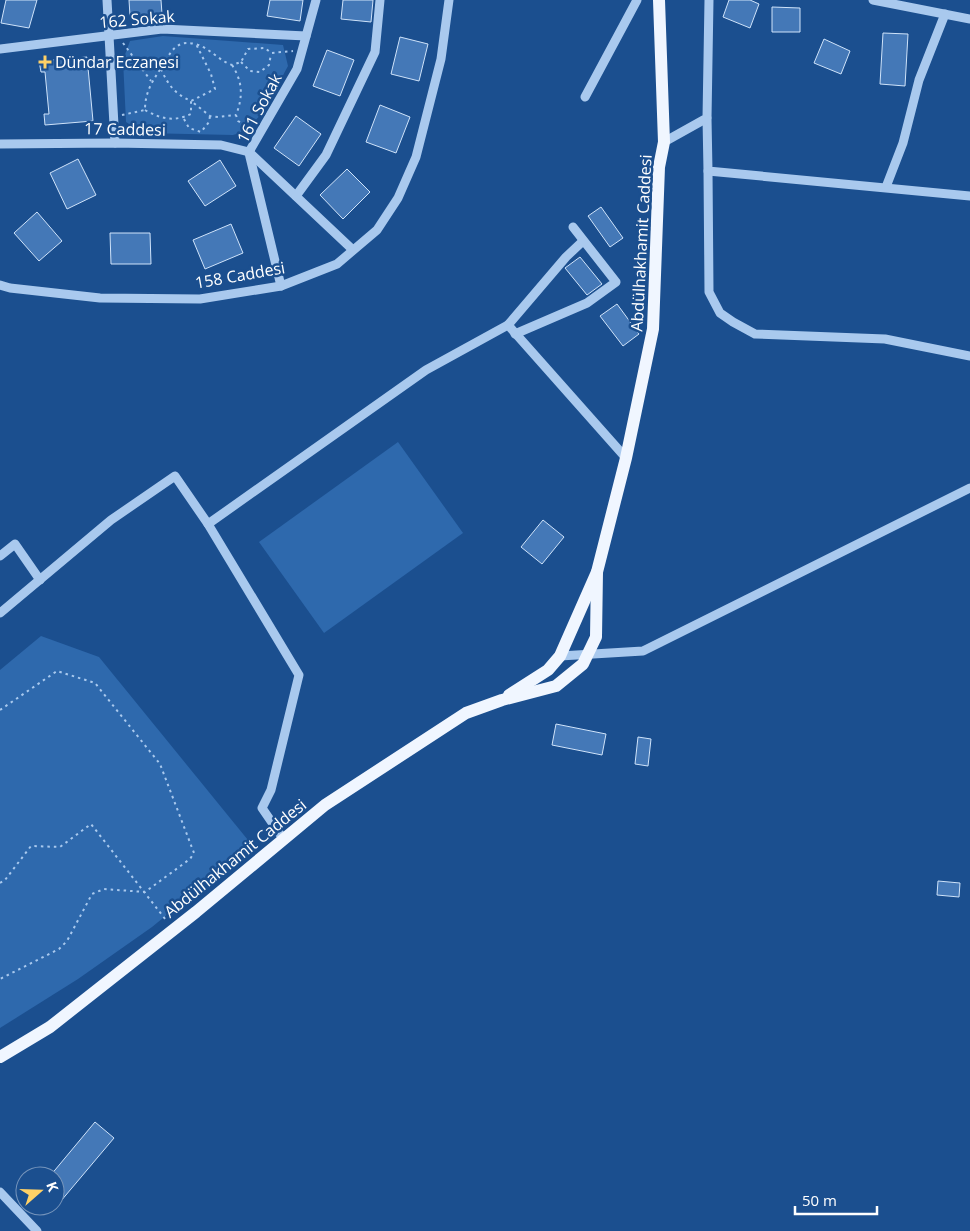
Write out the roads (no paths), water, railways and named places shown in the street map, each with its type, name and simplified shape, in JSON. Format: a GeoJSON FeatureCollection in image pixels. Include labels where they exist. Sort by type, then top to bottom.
{"type":"FeatureCollection","features":[{"type":"Feature","properties":{"kind":"main road","name":"Abdülhakhamit Caddesi"},"geometry":{"type":"LineString","coordinates":[[502,700],[548,670],[560,656],[597,572],[626,458],[653,329],[659,167],[664,142],[659,0]]}},
{"type":"Feature","properties":{"kind":"main road","name":"Abdülhakhamit Caddesi"},"geometry":{"type":"LineString","coordinates":[[0,1058],[50,1027],[173,930],[325,805],[466,713],[502,700],[556,686],[583,664],[596,637],[597,572]]}},
{"type":"Feature","properties":{"kind":"street"},"geometry":{"type":"LineString","coordinates":[[108,0],[114,35],[115,143]]}},
{"type":"Feature","properties":{"kind":"street","name":"161 Sokak"},"geometry":{"type":"LineString","coordinates":[[316,0],[297,69],[249,152],[352,250]]}},
{"type":"Feature","properties":{"kind":"street"},"geometry":{"type":"LineString","coordinates":[[296,196],[326,155],[374,52],[380,0]]}},
{"type":"Feature","properties":{"kind":"street","name":"158 Caddesi"},"geometry":{"type":"LineString","coordinates":[[0,285],[10,288],[100,298],[200,299],[281,286],[337,264],[377,230],[398,198],[416,157],[441,59],[449,0]]}},
{"type":"Feature","properties":{"kind":"street"},"geometry":{"type":"LineString","coordinates":[[585,97],[637,0]]}},
{"type":"Feature","properties":{"kind":"street"},"geometry":{"type":"LineString","coordinates":[[709,0],[707,118],[709,292],[720,313],[732,322],[755,334],[885,339],[970,356]]}},
{"type":"Feature","properties":{"kind":"street"},"geometry":{"type":"LineString","coordinates":[[872,0],[970,18]]}},
{"type":"Feature","properties":{"kind":"street"},"geometry":{"type":"LineString","coordinates":[[886,187],[903,143],[919,80],[945,14]]}},
{"type":"Feature","properties":{"kind":"street","name":"162 Sokak"},"geometry":{"type":"LineString","coordinates":[[0,49],[162,29],[306,36]]}},
{"type":"Feature","properties":{"kind":"street"},"geometry":{"type":"LineString","coordinates":[[664,142],[707,118]]}},
{"type":"Feature","properties":{"kind":"street","name":"17 Caddesi"},"geometry":{"type":"LineString","coordinates":[[0,144],[115,143],[221,145],[249,152]]}},
{"type":"Feature","properties":{"kind":"street"},"geometry":{"type":"LineString","coordinates":[[249,152],[281,286]]}},
{"type":"Feature","properties":{"kind":"street"},"geometry":{"type":"LineString","coordinates":[[708,171],[970,196]]}},
{"type":"Feature","properties":{"kind":"street"},"geometry":{"type":"LineString","coordinates":[[515,334],[587,304],[616,282],[572,227]]}},
{"type":"Feature","properties":{"kind":"street"},"geometry":{"type":"LineString","coordinates":[[208,524],[426,370],[508,325],[566,257],[583,241]]}},
{"type":"Feature","properties":{"kind":"street"},"geometry":{"type":"LineString","coordinates":[[508,325],[626,458]]}},
{"type":"Feature","properties":{"kind":"street"},"geometry":{"type":"LineString","coordinates":[[0,613],[111,520],[175,476],[208,524],[299,675],[271,790],[262,808],[284,840]]}},
{"type":"Feature","properties":{"kind":"street"},"geometry":{"type":"LineString","coordinates":[[560,656],[643,652],[970,488]]}},
{"type":"Feature","properties":{"kind":"street"},"geometry":{"type":"LineString","coordinates":[[0,556],[15,544],[40,580]]}},
{"type":"Feature","properties":{"kind":"street"},"geometry":{"type":"LineString","coordinates":[[548,670],[556,686]]}},
{"type":"Feature","properties":{"kind":"street"},"geometry":{"type":"LineString","coordinates":[[0,1192],[37,1231]]}},
{"type":"Feature","properties":{"kind":"place","name":"Dündar Eczanesi"},"geometry":{"type":"Point","coordinates":[45,62]}}]}
